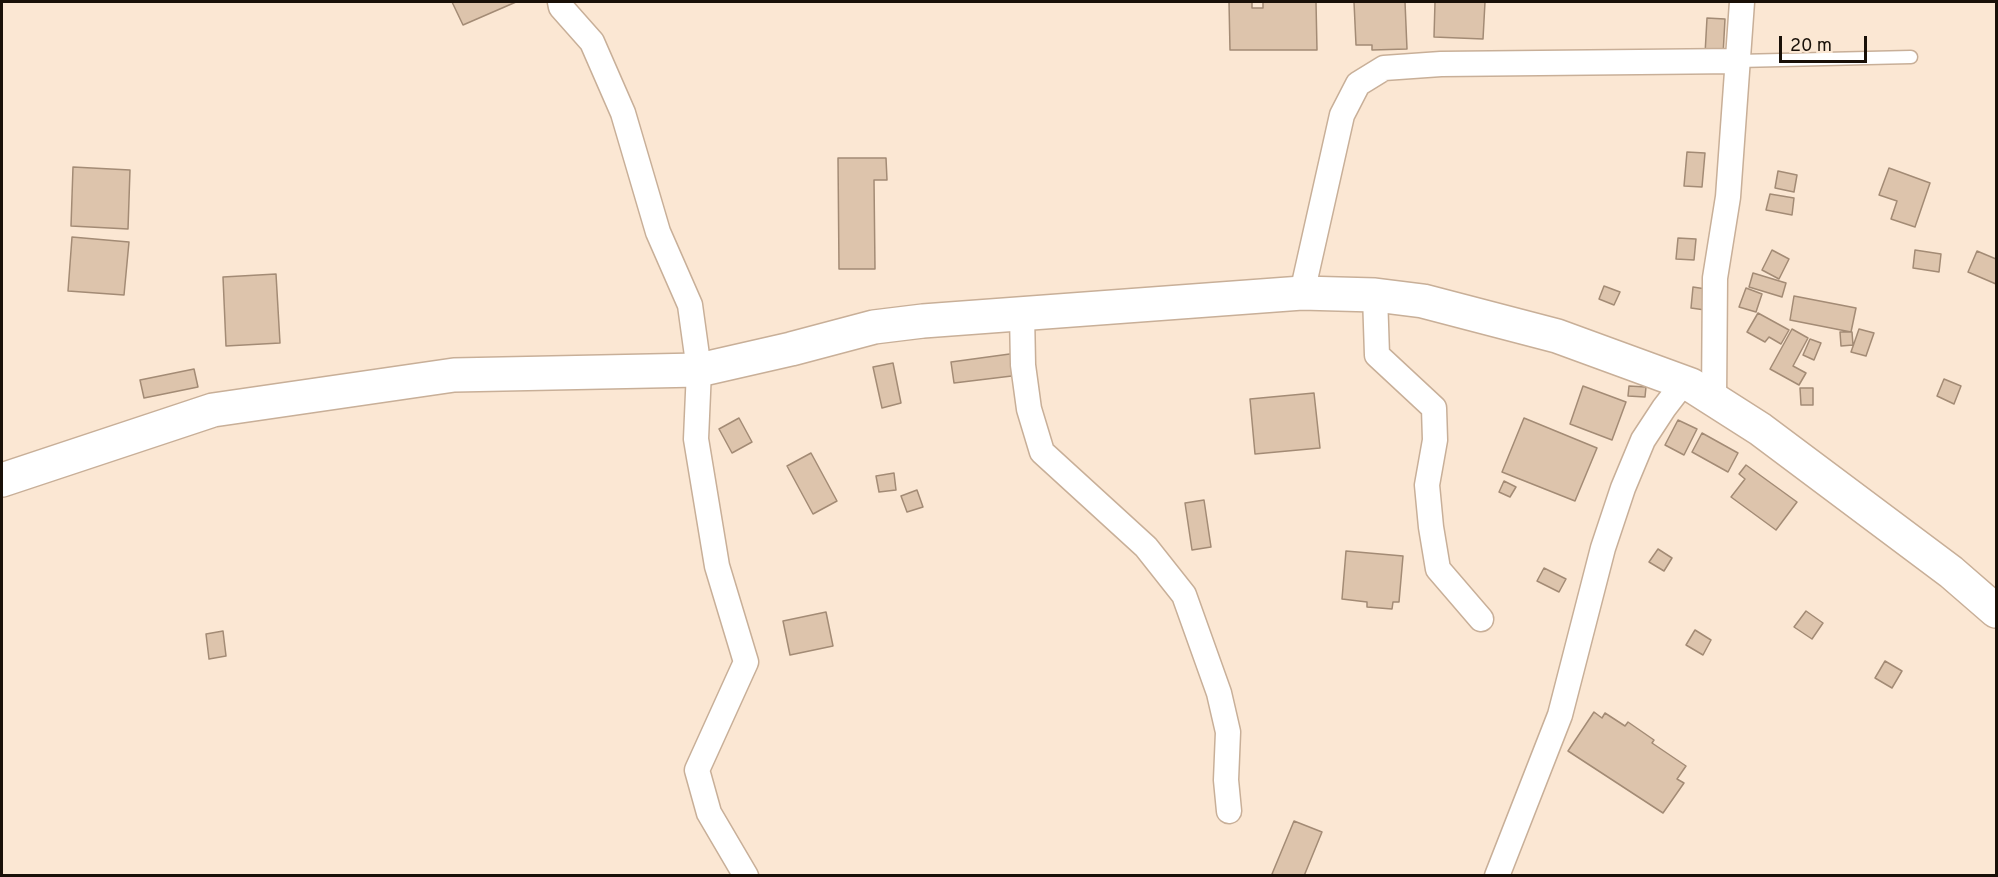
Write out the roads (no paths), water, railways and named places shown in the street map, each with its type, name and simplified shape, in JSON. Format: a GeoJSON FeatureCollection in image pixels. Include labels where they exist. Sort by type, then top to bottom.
{"type":"FeatureCollection","features":[{"type":"Feature","properties":{"kind":"street"},"geometry":{"type":"LineString","coordinates":[[560,2],[561,7],[592,42],[623,113],[658,232],[690,305],[699,370],[696,439],[717,566],[746,662],[697,770],[709,813],[746,876]]}},
{"type":"Feature","properties":{"kind":"street"},"geometry":{"type":"LineString","coordinates":[[1714,400],[1715,278],[1728,197],[1742,2]]}},
{"type":"Feature","properties":{"kind":"street"},"geometry":{"type":"LineString","coordinates":[[1302,293],[1342,116],[1358,84],[1384,68],[1440,64],[1738,61]]}},
{"type":"Feature","properties":{"kind":"street"},"geometry":{"type":"LineString","coordinates":[[2,480],[213,410],[454,375],[699,370],[792,350],[874,327],[1022,313],[1302,293],[1375,295],[1423,301],[1557,336],[1691,385],[1769,436],[1952,572],[1996,611]]}},
{"type":"Feature","properties":{"kind":"street"},"geometry":{"type":"LineString","coordinates":[[1375,295],[1377,355],[1434,408],[1436,440],[1427,485],[1438,569],[1481,619]]}},
{"type":"Feature","properties":{"kind":"street"},"geometry":{"type":"LineString","coordinates":[[1022,313],[1023,365],[1029,410],[1042,452],[1146,548],[1184,595],[1219,693],[1228,732],[1226,780],[1229,811]]}},
{"type":"Feature","properties":{"kind":"street"},"geometry":{"type":"LineString","coordinates":[[1497,876],[1560,715],[1603,548],[1623,488],[1643,440],[1684,382]]}},
{"type":"Feature","properties":{"kind":"lane"},"geometry":{"type":"LineString","coordinates":[[1738,61],[1911,57]]}}]}
